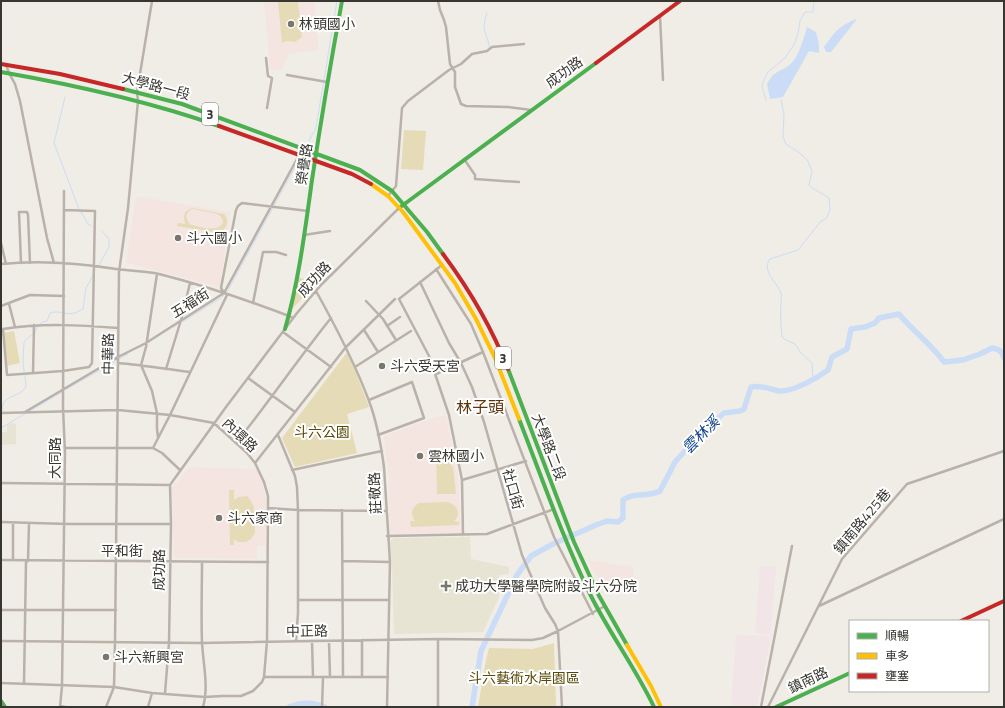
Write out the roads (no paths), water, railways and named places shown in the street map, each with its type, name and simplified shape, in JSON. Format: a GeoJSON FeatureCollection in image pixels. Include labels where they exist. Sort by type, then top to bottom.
{"type":"FeatureCollection","features":[{"type":"Feature","properties":{"kind":"main road","name":"榮譽路"},"geometry":{"type":"LineString","coordinates":[[284,330],[291,317],[342,1]]}},
{"type":"Feature","properties":{"kind":"main road","name":"成功路"},"geometry":{"type":"LineString","coordinates":[[399,208],[680,1]]}},
{"type":"Feature","properties":{"kind":"main road","name":"大學路一段"},"geometry":{"type":"LineString","coordinates":[[1,64],[60,74],[182,104],[360,170],[392,191],[404,204]]}},
{"type":"Feature","properties":{"kind":"main road","name":"大學路一段"},"geometry":{"type":"LineString","coordinates":[[1,72],[64,83],[138,100],[180,112],[352,174],[388,196],[399,208]]}},
{"type":"Feature","properties":{"kind":"main road","name":"大學路二段"},"geometry":{"type":"LineString","coordinates":[[404,204],[450,262],[474,300],[502,354],[569,531],[605,606],[642,669],[661,707]]}},
{"type":"Feature","properties":{"kind":"main road","name":"大學路二段"},"geometry":{"type":"LineString","coordinates":[[399,208],[455,284],[484,335],[495,358],[568,546],[598,610],[653,705]]}},
{"type":"Feature","properties":{"kind":"main road"},"geometry":{"type":"LineString","coordinates":[[484,335],[490,331]]}},
{"type":"Feature","properties":{"kind":"main road"},"geometry":{"type":"LineString","coordinates":[[540,472],[546,470]]}},
{"type":"Feature","properties":{"kind":"main road"},"geometry":{"type":"LineString","coordinates":[[963,620],[1004,601]]}},
{"type":"Feature","properties":{"kind":"main road","name":"鎮南路"},"geometry":{"type":"LineString","coordinates":[[776,707],[849,673]]}},
{"type":"Feature","properties":{"kind":"main road"},"geometry":{"type":"LineString","coordinates":[[653,705],[659,701]]}},
{"type":"Feature","properties":{"kind":"main road"},"geometry":{"type":"LineString","coordinates":[[1,702],[5,707]]}},
{"type":"Feature","properties":{"kind":"street","name":"中華路"},"geometry":{"type":"LineString","coordinates":[[106,707],[114,688],[116,642],[118,328],[120,269],[128,208],[138,100],[137,92],[152,1]]}},
{"type":"Feature","properties":{"kind":"street"},"geometry":{"type":"LineString","coordinates":[[438,1],[445,24],[450,64],[454,68],[456,77],[455,87],[461,104],[466,106],[508,107],[531,110]]}},
{"type":"Feature","properties":{"kind":"street"},"geometry":{"type":"LineString","coordinates":[[660,16],[663,80]]}},
{"type":"Feature","properties":{"kind":"street"},"geometry":{"type":"LineString","coordinates":[[388,196],[396,186],[402,108],[408,101],[461,64],[472,54],[486,52],[492,48],[524,44]]}},
{"type":"Feature","properties":{"kind":"street"},"geometry":{"type":"LineString","coordinates":[[266,58],[268,76],[272,78],[267,108]]}},
{"type":"Feature","properties":{"kind":"street"},"geometry":{"type":"LineString","coordinates":[[6,64],[15,84],[20,101],[47,238],[54,263]]}},
{"type":"Feature","properties":{"kind":"street"},"geometry":{"type":"LineString","coordinates":[[288,75],[328,82]]}},
{"type":"Feature","properties":{"kind":"street","name":"五福街"},"geometry":{"type":"LineString","coordinates":[[25,413],[146,345],[225,294],[303,148]]}},
{"type":"Feature","properties":{"kind":"street"},"geometry":{"type":"LineString","coordinates":[[464,159],[475,175],[475,179],[518,182]]}},
{"type":"Feature","properties":{"kind":"street","name":"大同路"},"geometry":{"type":"LineString","coordinates":[[60,706],[62,686],[65,524],[65,448],[63,411],[64,191]]}},
{"type":"Feature","properties":{"kind":"street"},"geometry":{"type":"LineString","coordinates":[[225,294],[221,288],[238,206],[242,203],[308,211]]}},
{"type":"Feature","properties":{"kind":"street","name":"成功路"},"geometry":{"type":"LineString","coordinates":[[291,317],[399,208]]}},
{"type":"Feature","properties":{"kind":"street"},"geometry":{"type":"LineString","coordinates":[[64,210],[95,212],[93,265],[93,276],[92,326],[91,365],[63,371],[7,375],[3,329],[37,325],[92,326],[118,328]]}},
{"type":"Feature","properties":{"kind":"street"},"geometry":{"type":"LineString","coordinates":[[21,263],[19,212],[24,211],[28,215],[30,263]]}},
{"type":"Feature","properties":{"kind":"street"},"geometry":{"type":"LineString","coordinates":[[304,235],[330,231]]}},
{"type":"Feature","properties":{"kind":"street"},"geometry":{"type":"LineString","coordinates":[[1,243],[6,264]]}},
{"type":"Feature","properties":{"kind":"street"},"geometry":{"type":"LineString","coordinates":[[253,303],[263,252],[276,252],[286,255]]}},
{"type":"Feature","properties":{"kind":"street"},"geometry":{"type":"LineString","coordinates":[[1,264],[64,263],[98,265],[157,274],[190,282],[291,317]]}},
{"type":"Feature","properties":{"kind":"street"},"geometry":{"type":"LineString","coordinates":[[442,265],[399,299],[429,356],[449,415],[462,480],[463,535]]}},
{"type":"Feature","properties":{"kind":"street","name":"大學路二段"},"geometry":{"type":"LineString","coordinates":[[436,269],[471,324],[526,461],[554,537],[592,614]]}},
{"type":"Feature","properties":{"kind":"street"},"geometry":{"type":"LineString","coordinates":[[157,274],[146,345],[141,365],[152,391],[157,413],[158,438]]}},
{"type":"Feature","properties":{"kind":"street"},"geometry":{"type":"LineString","coordinates":[[166,370],[190,282]]}},
{"type":"Feature","properties":{"kind":"street","name":"社口街"},"geometry":{"type":"LineString","coordinates":[[420,282],[449,343],[462,363],[484,422],[522,555],[545,608],[556,624],[558,631],[562,707]]}},
{"type":"Feature","properties":{"kind":"street","name":"莊敬路"},"geometry":{"type":"LineString","coordinates":[[316,291],[346,347],[369,400],[382,451],[390,562],[388,600],[389,640],[387,707]]}},
{"type":"Feature","properties":{"kind":"street"},"geometry":{"type":"LineString","coordinates":[[153,448],[170,415],[225,294]]}},
{"type":"Feature","properties":{"kind":"street"},"geometry":{"type":"LineString","coordinates":[[1,306],[30,296],[64,296]]}},
{"type":"Feature","properties":{"kind":"street"},"geometry":{"type":"LineString","coordinates":[[255,463],[346,347],[395,299]]}},
{"type":"Feature","properties":{"kind":"street"},"geometry":{"type":"LineString","coordinates":[[366,301],[379,314],[396,340]]}},
{"type":"Feature","properties":{"kind":"street"},"geometry":{"type":"LineString","coordinates":[[9,304],[15,327]]}},
{"type":"Feature","properties":{"kind":"street"},"geometry":{"type":"LineString","coordinates":[[387,326],[400,317]]}},
{"type":"Feature","properties":{"kind":"street"},"geometry":{"type":"LineString","coordinates":[[236,443],[331,318]]}},
{"type":"Feature","properties":{"kind":"street"},"geometry":{"type":"LineString","coordinates":[[33,373],[34,333],[37,325]]}},
{"type":"Feature","properties":{"kind":"street"},"geometry":{"type":"LineString","coordinates":[[1,483],[170,485],[214,423],[284,330],[306,349],[331,367]]}},
{"type":"Feature","properties":{"kind":"street"},"geometry":{"type":"LineString","coordinates":[[364,330],[378,352]]}},
{"type":"Feature","properties":{"kind":"street"},"geometry":{"type":"LineString","coordinates":[[355,367],[411,331]]}},
{"type":"Feature","properties":{"kind":"street"},"geometry":{"type":"LineString","coordinates":[[436,374],[483,352]]}},
{"type":"Feature","properties":{"kind":"street"},"geometry":{"type":"LineString","coordinates":[[118,360],[166,370],[190,372]]}},
{"type":"Feature","properties":{"kind":"street"},"geometry":{"type":"LineString","coordinates":[[248,378],[295,412]]}},
{"type":"Feature","properties":{"kind":"street"},"geometry":{"type":"LineString","coordinates":[[369,400],[412,382],[424,418],[378,435]]}},
{"type":"Feature","properties":{"kind":"street","name":"內環路"},"geometry":{"type":"LineString","coordinates":[[2,413],[118,410],[170,415],[214,423],[247,453],[255,463],[264,482],[268,496],[267,641],[264,678]]}},
{"type":"Feature","properties":{"kind":"street"},"geometry":{"type":"LineString","coordinates":[[278,435],[292,470],[297,488],[298,600],[296,640]]}},
{"type":"Feature","properties":{"kind":"street"},"geometry":{"type":"LineString","coordinates":[[65,448],[153,448],[162,453],[180,470]]}},
{"type":"Feature","properties":{"kind":"street"},"geometry":{"type":"LineString","coordinates":[[292,470],[382,451]]}},
{"type":"Feature","properties":{"kind":"street","name":"鎮南路425巷"},"geometry":{"type":"LineString","coordinates":[[768,707],[842,559],[907,484],[1004,451]]}},
{"type":"Feature","properties":{"kind":"street"},"geometry":{"type":"LineString","coordinates":[[462,480],[526,461]]}},
{"type":"Feature","properties":{"kind":"street","name":"成功路"},"geometry":{"type":"LineString","coordinates":[[165,693],[169,643],[171,524],[170,485]]}},
{"type":"Feature","properties":{"kind":"street"},"geometry":{"type":"LineString","coordinates":[[268,508],[298,510],[386,511]]}},
{"type":"Feature","properties":{"kind":"street"},"geometry":{"type":"LineString","coordinates":[[387,536],[487,534],[554,509]]}},
{"type":"Feature","properties":{"kind":"street"},"geometry":{"type":"LineString","coordinates":[[342,510],[343,677]]}},
{"type":"Feature","properties":{"kind":"street"},"geometry":{"type":"LineString","coordinates":[[819,606],[1004,519]]}},
{"type":"Feature","properties":{"kind":"street"},"geometry":{"type":"LineString","coordinates":[[1,522],[65,524],[171,524]]}},
{"type":"Feature","properties":{"kind":"street"},"geometry":{"type":"LineString","coordinates":[[13,523],[13,560]]}},
{"type":"Feature","properties":{"kind":"street"},"geometry":{"type":"LineString","coordinates":[[24,684],[27,561],[30,523]]}},
{"type":"Feature","properties":{"kind":"street"},"geometry":{"type":"LineString","coordinates":[[761,707],[792,546]]}},
{"type":"Feature","properties":{"kind":"street","name":"平和街"},"geometry":{"type":"LineString","coordinates":[[1,560],[268,562]]}},
{"type":"Feature","properties":{"kind":"street"},"geometry":{"type":"LineString","coordinates":[[343,561],[390,562]]}},
{"type":"Feature","properties":{"kind":"street"},"geometry":{"type":"LineString","coordinates":[[202,562],[202,643],[205,678],[205,697],[203,707]]}},
{"type":"Feature","properties":{"kind":"street"},"geometry":{"type":"LineString","coordinates":[[298,600],[388,600]]}},
{"type":"Feature","properties":{"kind":"street","name":"中正路"},"geometry":{"type":"LineString","coordinates":[[1,641],[202,643],[296,640],[532,640],[543,638],[605,606]]}},
{"type":"Feature","properties":{"kind":"street"},"geometry":{"type":"LineString","coordinates":[[1,610],[116,610]]}},
{"type":"Feature","properties":{"kind":"street"},"geometry":{"type":"LineString","coordinates":[[438,639],[438,707]]}},
{"type":"Feature","properties":{"kind":"street"},"geometry":{"type":"LineString","coordinates":[[362,640],[362,677]]}},
{"type":"Feature","properties":{"kind":"street"},"geometry":{"type":"LineString","coordinates":[[312,641],[312,677]]}},
{"type":"Feature","properties":{"kind":"street"},"geometry":{"type":"LineString","coordinates":[[329,641],[330,677]]}},
{"type":"Feature","properties":{"kind":"street"},"geometry":{"type":"LineString","coordinates":[[1,683],[114,688],[152,693],[205,697],[241,696],[253,691],[264,678],[388,677]]}},
{"type":"Feature","properties":{"kind":"street"},"geometry":{"type":"LineString","coordinates":[[322,678],[322,707]]}},
{"type":"Feature","properties":{"kind":"street"},"geometry":{"type":"LineString","coordinates":[[148,707],[152,693]]}},
{"type":"Feature","properties":{"kind":"street"},"geometry":{"type":"LineString","coordinates":[[60,706],[65,707]]}},
{"type":"Feature","properties":{"kind":"water"},"geometry":{"type":"Polygon","coordinates":[[[857,19],[831,52],[826,52],[824,47],[834,33],[845,24],[857,19]]]}},
{"type":"Feature","properties":{"kind":"water"},"geometry":{"type":"Polygon","coordinates":[[[807,27],[816,32],[819,44],[819,53],[809,51],[783,97],[770,99],[767,84],[769,80],[792,63],[795,59],[807,27]]]}},
{"type":"Feature","properties":{"kind":"waterway"},"geometry":{"type":"LineString","coordinates":[[305,148],[316,128],[337,1]]}},
{"type":"Feature","properties":{"kind":"waterway"},"geometry":{"type":"LineString","coordinates":[[766,100],[762,86],[767,73],[785,58],[795,43],[800,21],[805,12],[813,12],[814,1]]}},
{"type":"Feature","properties":{"kind":"waterway"},"geometry":{"type":"LineString","coordinates":[[487,13],[484,27],[489,48]]}},
{"type":"Feature","properties":{"kind":"waterway"},"geometry":{"type":"LineString","coordinates":[[65,97],[54,143],[79,209]]}},
{"type":"Feature","properties":{"kind":"waterway"},"geometry":{"type":"LineString","coordinates":[[781,100],[784,114],[783,137],[786,144],[801,154],[808,161],[812,172],[809,185],[829,198],[830,210],[826,219],[821,221],[798,250],[770,259],[767,268],[781,294],[782,337],[795,344],[801,353],[812,363],[813,379]]}},
{"type":"Feature","properties":{"kind":"waterway"},"geometry":{"type":"LineString","coordinates":[[227,292],[300,158]]}},
{"type":"Feature","properties":{"kind":"waterway"},"geometry":{"type":"LineString","coordinates":[[81,212],[88,224],[92,226]]}},
{"type":"Feature","properties":{"kind":"waterway"},"geometry":{"type":"LineString","coordinates":[[99,265],[109,247],[109,239],[102,231]]}},
{"type":"Feature","properties":{"kind":"waterway"},"geometry":{"type":"LineString","coordinates":[[39,325],[42,322],[47,321],[50,313],[58,312],[69,314],[83,309],[86,288],[92,277]]}},
{"type":"Feature","properties":{"kind":"waterway"},"geometry":{"type":"LineString","coordinates":[[182,322],[225,294]]}},
{"type":"Feature","properties":{"kind":"waterway","name":"雲林溪"},"geometry":{"type":"LineString","coordinates":[[472,707],[481,651],[517,575],[531,556],[553,544],[596,525],[607,521],[618,522],[623,518],[623,500],[628,497],[651,494],[660,491],[675,462],[708,425],[724,413],[744,409],[751,387],[762,387],[785,391],[805,384],[828,370],[832,357],[847,349],[851,329],[865,327],[875,323],[879,318],[899,314],[944,362],[963,360],[992,348],[1000,351],[1004,358]]}},
{"type":"Feature","properties":{"kind":"waterway"},"geometry":{"type":"LineString","coordinates":[[174,327],[179,323]]}},
{"type":"Feature","properties":{"kind":"waterway"},"geometry":{"type":"LineString","coordinates":[[24,371],[24,342],[36,331],[37,327]]}},
{"type":"Feature","properties":{"kind":"waterway"},"geometry":{"type":"LineString","coordinates":[[65,390],[128,354]]}},
{"type":"Feature","properties":{"kind":"waterway"},"geometry":{"type":"LineString","coordinates":[[1,416],[4,402],[24,390],[26,387],[25,376]]}},
{"type":"Feature","properties":{"kind":"waterway"},"geometry":{"type":"LineString","coordinates":[[28,412],[62,392]]}},
{"type":"Feature","properties":{"kind":"waterway"},"geometry":{"type":"LineString","coordinates":[[1,428],[26,413]]}},
{"type":"Feature","properties":{"kind":"waterway","name":"雲林溪"},"geometry":{"type":"LineString","coordinates":[[289,707],[307,703],[325,707]]}},
{"type":"Feature","properties":{"kind":"place","name":"林頭國小"},"geometry":{"type":"Point","coordinates":[291,24]}},
{"type":"Feature","properties":{"kind":"place","name":"斗六國小"},"geometry":{"type":"Point","coordinates":[178,238]}},
{"type":"Feature","properties":{"kind":"place","name":"斗六受天宮"},"geometry":{"type":"Point","coordinates":[382,366]}},
{"type":"Feature","properties":{"kind":"place","name":"雲林國小"},"geometry":{"type":"Point","coordinates":[420,456]}},
{"type":"Feature","properties":{"kind":"place","name":"斗六家商"},"geometry":{"type":"Point","coordinates":[219,518]}},
{"type":"Feature","properties":{"kind":"place","name":"成功大學醫學院附設斗六分院"},"geometry":{"type":"Point","coordinates":[446,586]}},
{"type":"Feature","properties":{"kind":"place","name":"斗六新興宮"},"geometry":{"type":"Point","coordinates":[106,657]}},
{"type":"Feature","properties":{"kind":"district","name":"林子頭"},"geometry":{"type":"Point","coordinates":[480,407]}},
{"type":"Feature","properties":{"kind":"park label","name":"斗六公園"},"geometry":{"type":"Point","coordinates":[322,432]}},
{"type":"Feature","properties":{"kind":"park label","name":"斗六藝術水岸園區"},"geometry":{"type":"Point","coordinates":[524,678]}}]}
